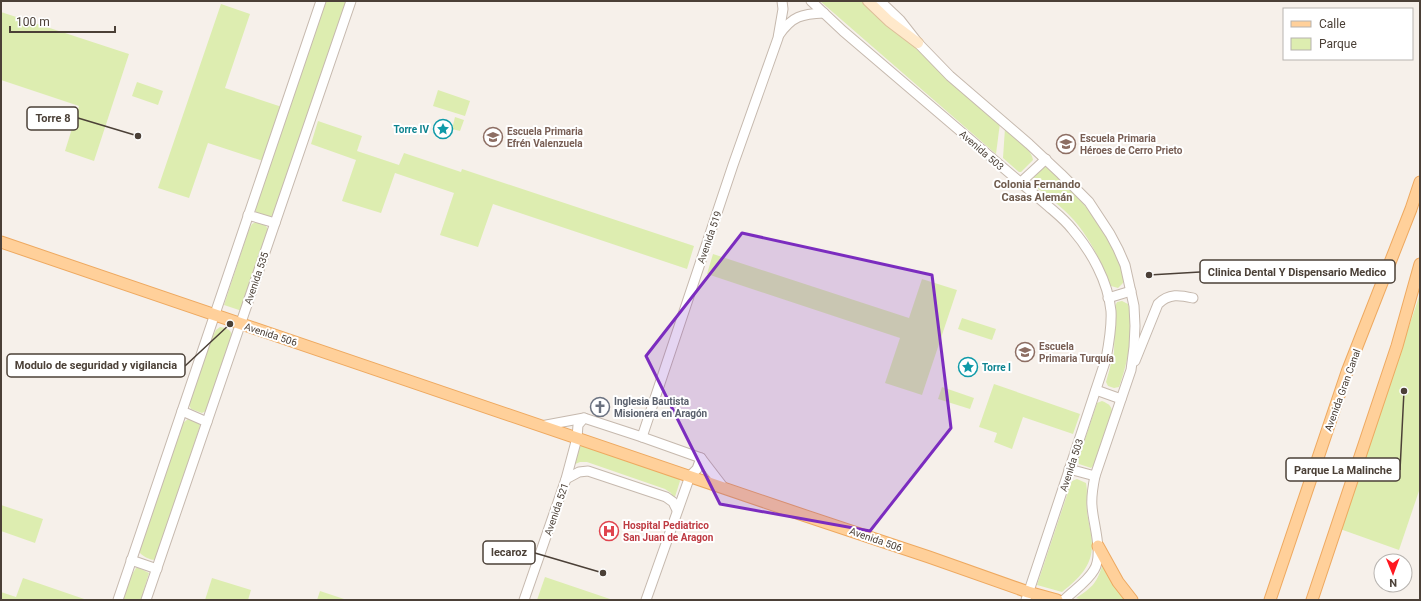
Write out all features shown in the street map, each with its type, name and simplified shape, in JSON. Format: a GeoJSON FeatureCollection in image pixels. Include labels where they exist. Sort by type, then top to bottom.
{"type":"FeatureCollection","features":[{"type":"Feature","properties":{"kind":"main road"},"geometry":{"type":"LineString","coordinates":[[868,1],[889,21],[918,43]]}},
{"type":"Feature","properties":{"kind":"main road","name":"Avenida Gran Canal"},"geometry":{"type":"LineString","coordinates":[[1270,600],[1347,372],[1411,209],[1420,182]]}},
{"type":"Feature","properties":{"kind":"main road","name":"Avenida 506"},"geometry":{"type":"LineString","coordinates":[[1,242],[929,557],[1027,596],[1057,600]]}},
{"type":"Feature","properties":{"kind":"main road"},"geometry":{"type":"LineString","coordinates":[[1312,600],[1397,346],[1420,264]]}},
{"type":"Feature","properties":{"kind":"main road"},"geometry":{"type":"LineString","coordinates":[[1098,546],[1118,582],[1132,600]]}},
{"type":"Feature","properties":{"kind":"street"},"geometry":{"type":"LineString","coordinates":[[118,600],[321,1]]}},
{"type":"Feature","properties":{"kind":"street","name":"Avenida 535"},"geometry":{"type":"LineString","coordinates":[[146,600],[351,1]]}},
{"type":"Feature","properties":{"kind":"street","name":"Avenida 519"},"geometry":{"type":"LineString","coordinates":[[642,437],[731,172],[778,38],[783,9],[782,1]]}},
{"type":"Feature","properties":{"kind":"street","name":"Avenida 503"},"geometry":{"type":"LineString","coordinates":[[811,1],[1048,206],[1072,229],[1086,248],[1099,271],[1111,312],[1110,338],[1106,359],[1027,596]]}},
{"type":"Feature","properties":{"kind":"street"},"geometry":{"type":"LineString","coordinates":[[880,1],[900,20],[918,43],[950,76],[1004,121],[1046,159],[1089,202],[1100,218],[1118,249],[1125,265],[1131,291],[1134,306],[1135,326],[1131,370]]}},
{"type":"Feature","properties":{"kind":"street","name":"Avenida 519"},"geometry":{"type":"LineString","coordinates":[[778,38],[787,24],[793,19],[807,14],[824,13]]}},
{"type":"Feature","properties":{"kind":"street"},"geometry":{"type":"LineString","coordinates":[[1020,183],[1046,159]]}},
{"type":"Feature","properties":{"kind":"street"},"geometry":{"type":"LineString","coordinates":[[248,215],[275,223]]}},
{"type":"Feature","properties":{"kind":"street"},"geometry":{"type":"LineString","coordinates":[[1108,298],[1131,291]]}},
{"type":"Feature","properties":{"kind":"street"},"geometry":{"type":"LineString","coordinates":[[1064,600],[1090,576],[1096,568],[1098,560],[1098,546],[1092,505],[1092,493],[1095,476],[1131,370],[1158,304],[1162,300],[1175,295],[1193,298]]}},
{"type":"Feature","properties":{"kind":"street"},"geometry":{"type":"LineString","coordinates":[[1096,390],[1121,399]]}},
{"type":"Feature","properties":{"kind":"street"},"geometry":{"type":"LineString","coordinates":[[182,411],[207,422]]}},
{"type":"Feature","properties":{"kind":"street","name":"Avenida 506"},"geometry":{"type":"LineString","coordinates":[[541,426],[584,418],[701,458]]}},
{"type":"Feature","properties":{"kind":"street","name":"Avenida 521"},"geometry":{"type":"LineString","coordinates":[[524,600],[566,478],[577,438],[578,425],[584,418]]}},
{"type":"Feature","properties":{"kind":"street"},"geometry":{"type":"LineString","coordinates":[[646,600],[690,476],[697,469],[701,458]]}},
{"type":"Feature","properties":{"kind":"street"},"geometry":{"type":"LineString","coordinates":[[701,458],[724,488]]}},
{"type":"Feature","properties":{"kind":"street"},"geometry":{"type":"LineString","coordinates":[[1069,469],[1095,476]]}},
{"type":"Feature","properties":{"kind":"street"},"geometry":{"type":"LineString","coordinates":[[566,478],[579,472],[588,471],[666,497],[673,502],[677,510]]}},
{"type":"Feature","properties":{"kind":"street"},"geometry":{"type":"LineString","coordinates":[[131,560],[157,568]]}},
{"type":"Feature","properties":{"kind":"highlighted area"},"geometry":{"type":"Polygon","coordinates":[[[742,233],[932,275],[951,428],[870,531],[720,504],[646,356],[742,233]]]}},
{"type":"Feature","properties":{"kind":"green space"},"geometry":{"type":"Polygon","coordinates":[[[326,1],[345,1],[345,6],[275,215],[271,217],[256,213],[255,208],[326,1]]]}},
{"type":"Feature","properties":{"kind":"green space"},"geometry":{"type":"Polygon","coordinates":[[[820,1],[864,1],[1000,123],[996,154],[820,1]]]}},
{"type":"Feature","properties":{"kind":"green space"},"geometry":{"type":"Polygon","coordinates":[[[221,4],[250,14],[225,88],[285,108],[266,162],[208,143],[189,198],[158,188],[221,4]]]}},
{"type":"Feature","properties":{"kind":"green space"},"geometry":{"type":"Polygon","coordinates":[[[1,12],[129,54],[94,161],[65,151],[79,106],[1,80],[1,12]]]}},
{"type":"Feature","properties":{"kind":"green space"},"geometry":{"type":"Polygon","coordinates":[[[137,82],[163,91],[158,105],[132,96],[137,82]]]}},
{"type":"Feature","properties":{"kind":"green space"},"geometry":{"type":"Polygon","coordinates":[[[438,90],[470,101],[465,116],[433,106],[438,90]]]}},
{"type":"Feature","properties":{"kind":"green space"},"geometry":{"type":"Polygon","coordinates":[[[455,117],[464,120],[460,131],[452,129],[455,117]]]}},
{"type":"Feature","properties":{"kind":"green space"},"geometry":{"type":"Polygon","coordinates":[[[318,121],[362,136],[357,151],[399,165],[404,153],[461,172],[462,169],[694,246],[687,269],[493,204],[478,247],[440,235],[454,193],[395,173],[381,213],[342,201],[356,160],[311,144],[318,121]]]}},
{"type":"Feature","properties":{"kind":"green space"},"geometry":{"type":"Polygon","coordinates":[[[1005,128],[1026,147],[1032,156],[1033,160],[1021,172],[1019,172],[1003,158],[1005,128]]]}},
{"type":"Feature","properties":{"kind":"green space"},"geometry":{"type":"Polygon","coordinates":[[[1044,167],[1048,167],[1068,187],[1086,207],[1102,229],[1116,254],[1123,275],[1123,283],[1118,288],[1111,286],[1109,283],[1091,244],[1072,217],[1035,186],[1033,178],[1044,167]]]}},
{"type":"Feature","properties":{"kind":"green space"},"geometry":{"type":"Polygon","coordinates":[[[256,222],[265,225],[268,229],[268,234],[242,311],[224,305],[248,232],[252,224],[256,222]]]}},
{"type":"Feature","properties":{"kind":"green space"},"geometry":{"type":"Polygon","coordinates":[[[713,254],[909,318],[922,279],[957,290],[922,395],[885,383],[900,338],[707,274],[713,254]]]}},
{"type":"Feature","properties":{"kind":"green space"},"geometry":{"type":"Polygon","coordinates":[[[1420,294],[1420,488],[1399,550],[1340,529],[1420,294]]]}},
{"type":"Feature","properties":{"kind":"green space"},"geometry":{"type":"Polygon","coordinates":[[[1122,301],[1128,304],[1130,313],[1130,346],[1119,387],[1114,388],[1108,386],[1106,382],[1114,353],[1115,306],[1117,302],[1122,301]]]}},
{"type":"Feature","properties":{"kind":"green space"},"geometry":{"type":"Polygon","coordinates":[[[962,318],[996,329],[992,340],[958,329],[962,318]]]}},
{"type":"Feature","properties":{"kind":"green space"},"geometry":{"type":"Polygon","coordinates":[[[220,327],[228,329],[232,335],[206,411],[202,413],[191,409],[189,405],[212,338],[216,330],[220,327]]]}},
{"type":"Feature","properties":{"kind":"green space"},"geometry":{"type":"Polygon","coordinates":[[[994,384],[1080,414],[1073,434],[1023,417],[1012,449],[994,442],[997,433],[979,427],[994,384]]]}},
{"type":"Feature","properties":{"kind":"green space"},"geometry":{"type":"Polygon","coordinates":[[[942,387],[974,398],[970,409],[938,399],[942,387]]]}},
{"type":"Feature","properties":{"kind":"green space"},"geometry":{"type":"Polygon","coordinates":[[[1102,401],[1110,406],[1112,413],[1094,465],[1091,468],[1079,464],[1078,460],[1097,403],[1102,401]]]}},
{"type":"Feature","properties":{"kind":"green space"},"geometry":{"type":"Polygon","coordinates":[[[188,419],[198,422],[200,425],[155,560],[145,557],[140,553],[140,549],[183,423],[188,419]]]}},
{"type":"Feature","properties":{"kind":"green space"},"geometry":{"type":"Polygon","coordinates":[[[584,445],[679,478],[680,481],[674,500],[671,493],[665,489],[587,462],[580,462],[573,465],[579,447],[584,445]]]}},
{"type":"Feature","properties":{"kind":"green space"},"geometry":{"type":"Polygon","coordinates":[[[1077,479],[1086,483],[1087,511],[1092,541],[1091,553],[1090,560],[1083,572],[1062,592],[1037,585],[1070,486],[1072,481],[1077,479]]]}},
{"type":"Feature","properties":{"kind":"green space"},"geometry":{"type":"Polygon","coordinates":[[[1,505],[43,519],[35,543],[1,531],[1,505]]]}},
{"type":"Feature","properties":{"kind":"green space"},"geometry":{"type":"Polygon","coordinates":[[[1103,563],[1126,600],[1083,600],[1076,598],[1087,591],[1094,584],[1103,563]]]}},
{"type":"Feature","properties":{"kind":"green space"},"geometry":{"type":"Polygon","coordinates":[[[136,568],[149,573],[141,600],[123,600],[131,576],[136,568]]]}},
{"type":"Feature","properties":{"kind":"green space"},"geometry":{"type":"Polygon","coordinates":[[[545,577],[613,600],[537,600],[545,577]]]}},
{"type":"Feature","properties":{"kind":"green space"},"geometry":{"type":"Polygon","coordinates":[[[23,578],[87,600],[1,600],[1,592],[16,597],[23,578]]]}},
{"type":"Feature","properties":{"kind":"green space"},"geometry":{"type":"Polygon","coordinates":[[[212,578],[251,590],[248,600],[205,600],[212,578]]]}},
{"type":"Feature","properties":{"kind":"green space"},"geometry":{"type":"Polygon","coordinates":[[[320,591],[347,600],[317,600],[320,591]]]}},
{"type":"Feature","properties":{"kind":"place","name":"Torre IV"},"geometry":{"type":"Point","coordinates":[443,129]}},
{"type":"Feature","properties":{"kind":"place","name":"Torre 8"},"geometry":{"type":"Point","coordinates":[138,136]}},
{"type":"Feature","properties":{"kind":"place","name":"Escuela Primaria Efrén Valenzuela"},"geometry":{"type":"Point","coordinates":[493,137]}},
{"type":"Feature","properties":{"kind":"place","name":"Escuela Primaria Héroes de Cerro Prieto"},"geometry":{"type":"Point","coordinates":[1066,144]}},
{"type":"Feature","properties":{"kind":"place","name":"Clinica Dental Y Dispensario Medico"},"geometry":{"type":"Point","coordinates":[1149,275]}},
{"type":"Feature","properties":{"kind":"place","name":"Modulo de seguridad y vigilancia"},"geometry":{"type":"Point","coordinates":[230,324]}},
{"type":"Feature","properties":{"kind":"place","name":"Escuela Primaria Turquía"},"geometry":{"type":"Point","coordinates":[1025,352]}},
{"type":"Feature","properties":{"kind":"place","name":"Torre I"},"geometry":{"type":"Point","coordinates":[968,367]}},
{"type":"Feature","properties":{"kind":"place","name":"Parque La Malinche"},"geometry":{"type":"Point","coordinates":[1404,391]}},
{"type":"Feature","properties":{"kind":"place","name":"Inglesia Bautista Misionera en Aragón"},"geometry":{"type":"Point","coordinates":[600,407]}},
{"type":"Feature","properties":{"kind":"place","name":"Hospital Pediatrico San Juan de Aragon"},"geometry":{"type":"Point","coordinates":[609,531]}},
{"type":"Feature","properties":{"kind":"place","name":"lecaroz"},"geometry":{"type":"Point","coordinates":[603,573]}},
{"type":"Feature","properties":{"kind":"district","name":"Colonia Fernando Casas Alemán"},"geometry":{"type":"Point","coordinates":[1037,190]}}]}
